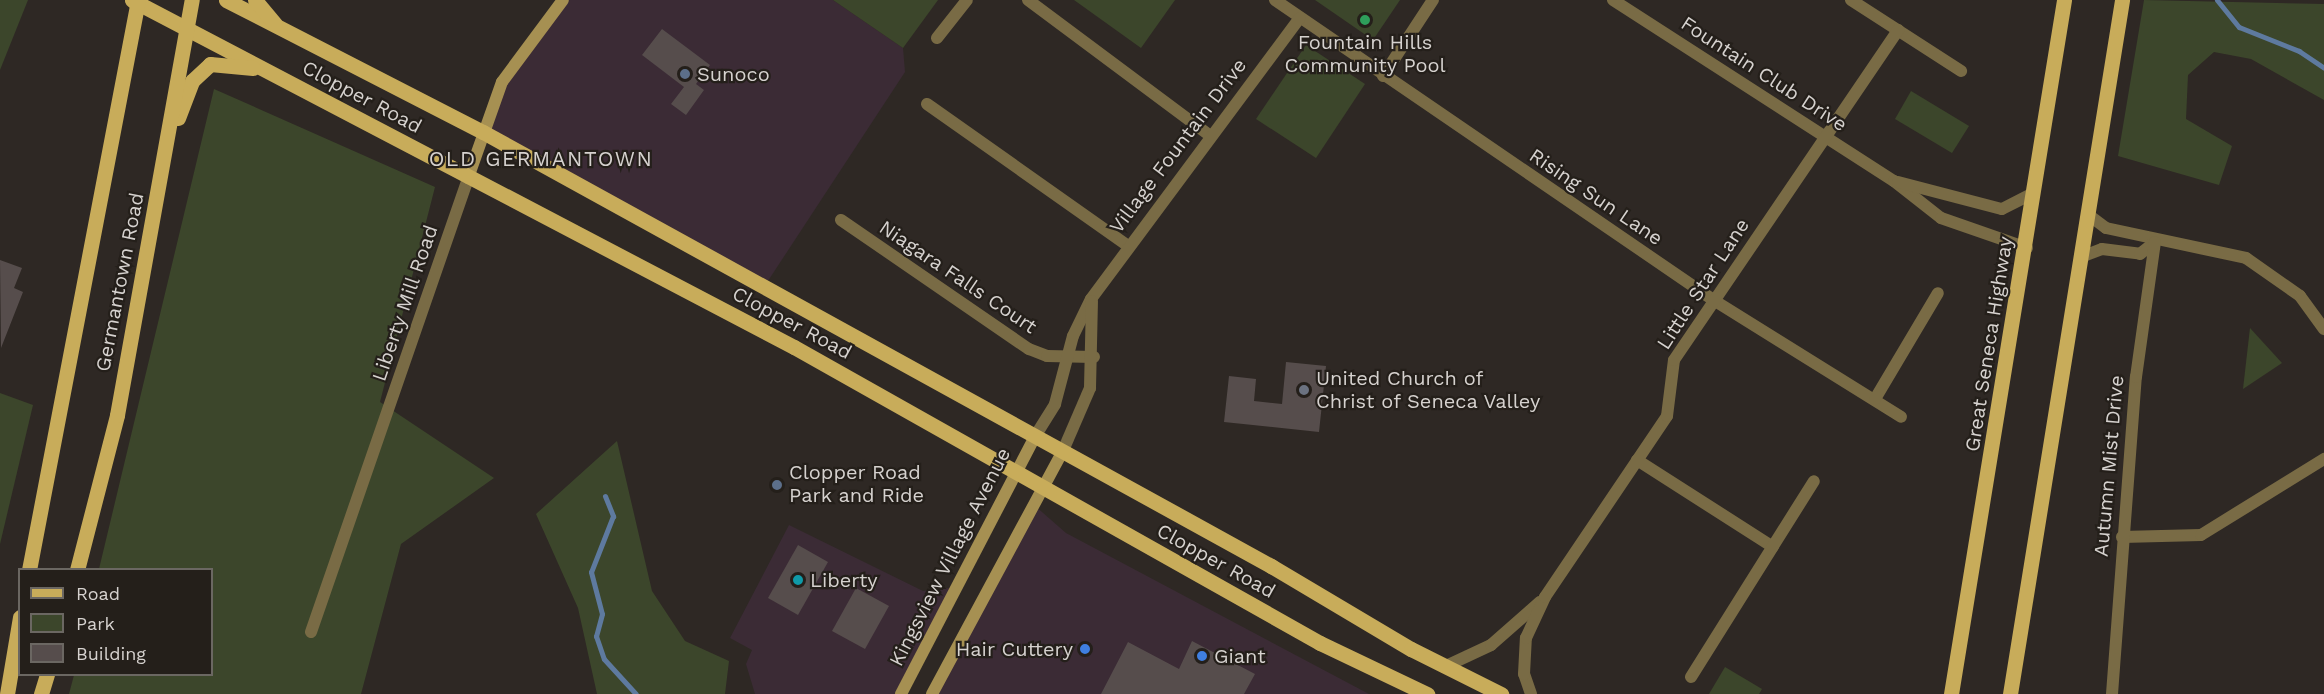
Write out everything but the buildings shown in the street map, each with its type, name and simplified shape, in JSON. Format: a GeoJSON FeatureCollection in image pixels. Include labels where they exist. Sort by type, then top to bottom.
{"type":"FeatureCollection","features":[{"type":"Feature","properties":{"kind":"main road","name":"Germantown Road"},"geometry":{"type":"LineString","coordinates":[[78,568],[117,415],[192,0]]}},
{"type":"Feature","properties":{"kind":"main road","name":"Clopper Road"},"geometry":{"type":"LineString","coordinates":[[225,0],[483,132],[1444,667],[1501,694]]}},
{"type":"Feature","properties":{"kind":"main road"},"geometry":{"type":"LineString","coordinates":[[255,0],[281,30]]}},
{"type":"Feature","properties":{"kind":"main road","name":"Great Seneca Highway"},"geometry":{"type":"LineString","coordinates":[[1951,694],[2027,248],[2033,193],[2064,0]]}},
{"type":"Feature","properties":{"kind":"main road"},"geometry":{"type":"LineString","coordinates":[[2010,694],[2122,0]]}},
{"type":"Feature","properties":{"kind":"main road","name":"Germantown Road"},"geometry":{"type":"LineString","coordinates":[[29,568],[136,1]]}},
{"type":"Feature","properties":{"kind":"main road","name":"Clopper Road"},"geometry":{"type":"LineString","coordinates":[[136,1],[188,26],[468,178],[794,347],[1320,643],[1427,694]]}},
{"type":"Feature","properties":{"kind":"main road"},"geometry":{"type":"LineString","coordinates":[[165,155],[192,81],[210,64],[230,63],[275,74]]}},
{"type":"Feature","properties":{"kind":"main road"},"geometry":{"type":"LineString","coordinates":[[7,694],[18,629]]}},
{"type":"Feature","properties":{"kind":"main road"},"geometry":{"type":"LineString","coordinates":[[41,694],[47,676]]}},
{"type":"Feature","properties":{"kind":"street","name":"Liberty Mill Road"},"geometry":{"type":"LineString","coordinates":[[311,632],[502,82],[563,0]]}},
{"type":"Feature","properties":{"kind":"street"},"geometry":{"type":"LineString","coordinates":[[937,39],[967,0]]}},
{"type":"Feature","properties":{"kind":"street"},"geometry":{"type":"LineString","coordinates":[[1028,0],[1209,135]]}},
{"type":"Feature","properties":{"kind":"street","name":"Rising Sun Lane"},"geometry":{"type":"LineString","coordinates":[[1275,0],[1715,301],[1901,417]]}},
{"type":"Feature","properties":{"kind":"street"},"geometry":{"type":"LineString","coordinates":[[1383,76],[1433,0]]}},
{"type":"Feature","properties":{"kind":"street","name":"Fountain Club Drive"},"geometry":{"type":"LineString","coordinates":[[1613,0],[1894,181],[1941,218],[2027,248]]}},
{"type":"Feature","properties":{"kind":"street"},"geometry":{"type":"LineString","coordinates":[[1851,0],[1961,71]]}},
{"type":"Feature","properties":{"kind":"street","name":"Village Fountain Drive"},"geometry":{"type":"LineString","coordinates":[[1034,438],[1055,404],[1068,357],[1091,299],[1209,135],[1300,18]]}},
{"type":"Feature","properties":{"kind":"street","name":"Little Star Lane"},"geometry":{"type":"LineString","coordinates":[[1531,694],[1524,674],[1526,638],[1545,597],[1667,416],[1674,360],[1898,30]]}},
{"type":"Feature","properties":{"kind":"street"},"geometry":{"type":"LineString","coordinates":[[927,104],[1128,246]]}},
{"type":"Feature","properties":{"kind":"street","name":"Fountain Club Drive"},"geometry":{"type":"LineString","coordinates":[[1894,181],[2002,209],[2033,193]]}},
{"type":"Feature","properties":{"kind":"street"},"geometry":{"type":"LineString","coordinates":[[2088,202],[2090,216],[2106,228],[2143,232],[2155,242],[2246,258],[2300,296],[2324,329]]}},
{"type":"Feature","properties":{"kind":"street","name":"Niagara Falls Court"},"geometry":{"type":"LineString","coordinates":[[841,220],[1029,349],[1068,357],[1094,357]]}},
{"type":"Feature","properties":{"kind":"street"},"geometry":{"type":"LineString","coordinates":[[2081,257],[2102,249],[2140,254],[2155,242]]}},
{"type":"Feature","properties":{"kind":"street","name":"Autumn Mist Drive"},"geometry":{"type":"LineString","coordinates":[[2112,694],[2122,537],[2155,242]]}},
{"type":"Feature","properties":{"kind":"street"},"geometry":{"type":"LineString","coordinates":[[1875,399],[1938,293]]}},
{"type":"Feature","properties":{"kind":"street"},"geometry":{"type":"LineString","coordinates":[[932,694],[1083,410],[1094,357],[1091,299]]}},
{"type":"Feature","properties":{"kind":"street","name":"Kingsview Village Avenue"},"geometry":{"type":"LineString","coordinates":[[901,694],[1034,438]]}},
{"type":"Feature","properties":{"kind":"street"},"geometry":{"type":"LineString","coordinates":[[2122,537],[2201,536],[2324,459]]}},
{"type":"Feature","properties":{"kind":"street"},"geometry":{"type":"LineString","coordinates":[[1637,460],[1773,547]]}},
{"type":"Feature","properties":{"kind":"street"},"geometry":{"type":"LineString","coordinates":[[1691,677],[1814,481]]}},
{"type":"Feature","properties":{"kind":"street","name":"Little Star Lane"},"geometry":{"type":"LineString","coordinates":[[1444,667],[1491,645],[1545,597]]}},
{"type":"Feature","properties":{"kind":"shaded area"},"geometry":{"type":"Polygon","coordinates":[[[563,0],[833,0],[903,48],[905,72],[764,287],[484,132],[502,82],[563,0]]]}},
{"type":"Feature","properties":{"kind":"shaded area"},"geometry":{"type":"Polygon","coordinates":[[[1034,505],[1066,533],[1369,694],[932,694],[1034,505]]]}},
{"type":"Feature","properties":{"kind":"shaded area"},"geometry":{"type":"Polygon","coordinates":[[[789,525],[923,591],[956,587],[901,694],[755,694],[746,664],[752,650],[730,638],[789,525]]]}},
{"type":"Feature","properties":{"kind":"green space"},"geometry":{"type":"Polygon","coordinates":[[[0,0],[28,0],[0,70],[0,0]]]}},
{"type":"Feature","properties":{"kind":"green space"},"geometry":{"type":"Polygon","coordinates":[[[833,0],[938,0],[903,48],[833,0]]]}},
{"type":"Feature","properties":{"kind":"green space"},"geometry":{"type":"Polygon","coordinates":[[[1074,0],[1175,0],[1141,48],[1074,0]]]}},
{"type":"Feature","properties":{"kind":"green space","name":"Fountain Hills Community Pool"},"geometry":{"type":"Polygon","coordinates":[[[1315,0],[1400,0],[1373,40],[1315,0]]]}},
{"type":"Feature","properties":{"kind":"green space"},"geometry":{"type":"Polygon","coordinates":[[[2144,0],[2324,4],[2324,100],[2251,59],[2214,52],[2188,75],[2186,119],[2232,146],[2219,185],[2118,156],[2144,0]]]}},
{"type":"Feature","properties":{"kind":"green space"},"geometry":{"type":"Polygon","coordinates":[[[1306,45],[1365,84],[1316,158],[1256,119],[1306,45]]]}},
{"type":"Feature","properties":{"kind":"green space"},"geometry":{"type":"Polygon","coordinates":[[[214,89],[435,187],[380,402],[494,478],[401,544],[361,694],[69,694],[74,676],[213,676],[213,568],[99,568],[214,89]]]}},
{"type":"Feature","properties":{"kind":"green space"},"geometry":{"type":"Polygon","coordinates":[[[1911,91],[1969,126],[1952,153],[1895,119],[1911,91]]]}},
{"type":"Feature","properties":{"kind":"green space"},"geometry":{"type":"Polygon","coordinates":[[[2250,328],[2282,363],[2243,389],[2250,328]]]}},
{"type":"Feature","properties":{"kind":"green space"},"geometry":{"type":"Polygon","coordinates":[[[0,393],[33,405],[0,544],[0,393]]]}},
{"type":"Feature","properties":{"kind":"green space"},"geometry":{"type":"Polygon","coordinates":[[[617,441],[652,591],[685,641],[729,661],[725,694],[597,694],[578,608],[536,514],[617,441]]]}},
{"type":"Feature","properties":{"kind":"green space"},"geometry":{"type":"Polygon","coordinates":[[[1725,667],[1762,689],[1759,694],[1709,694],[1725,667]]]}},
{"type":"Feature","properties":{"kind":"waterway"},"geometry":{"type":"LineString","coordinates":[[2217,0],[2239,27],[2299,51],[2324,68]]}},
{"type":"Feature","properties":{"kind":"waterway"},"geometry":{"type":"LineString","coordinates":[[605,496],[613,516],[591,572],[602,614],[596,636],[604,659],[636,694]]}},
{"type":"Feature","properties":{"kind":"place","name":"Fountain Hills Community Pool"},"geometry":{"type":"Point","coordinates":[1365,20]}},
{"type":"Feature","properties":{"kind":"place","name":"Sunoco"},"geometry":{"type":"Point","coordinates":[685,74]}},
{"type":"Feature","properties":{"kind":"place","name":"United Church of Christ of Seneca Valley"},"geometry":{"type":"Point","coordinates":[1304,390]}},
{"type":"Feature","properties":{"kind":"place","name":"Clopper Road Park and Ride"},"geometry":{"type":"Point","coordinates":[777,485]}},
{"type":"Feature","properties":{"kind":"place","name":"Liberty"},"geometry":{"type":"Point","coordinates":[798,580]}},
{"type":"Feature","properties":{"kind":"place","name":"Hair Cuttery"},"geometry":{"type":"Point","coordinates":[1085,649]}},
{"type":"Feature","properties":{"kind":"place","name":"Giant"},"geometry":{"type":"Point","coordinates":[1202,656]}},
{"type":"Feature","properties":{"kind":"district","name":"OLD GERMANTOWN"},"geometry":{"type":"Point","coordinates":[541,159]}}]}
